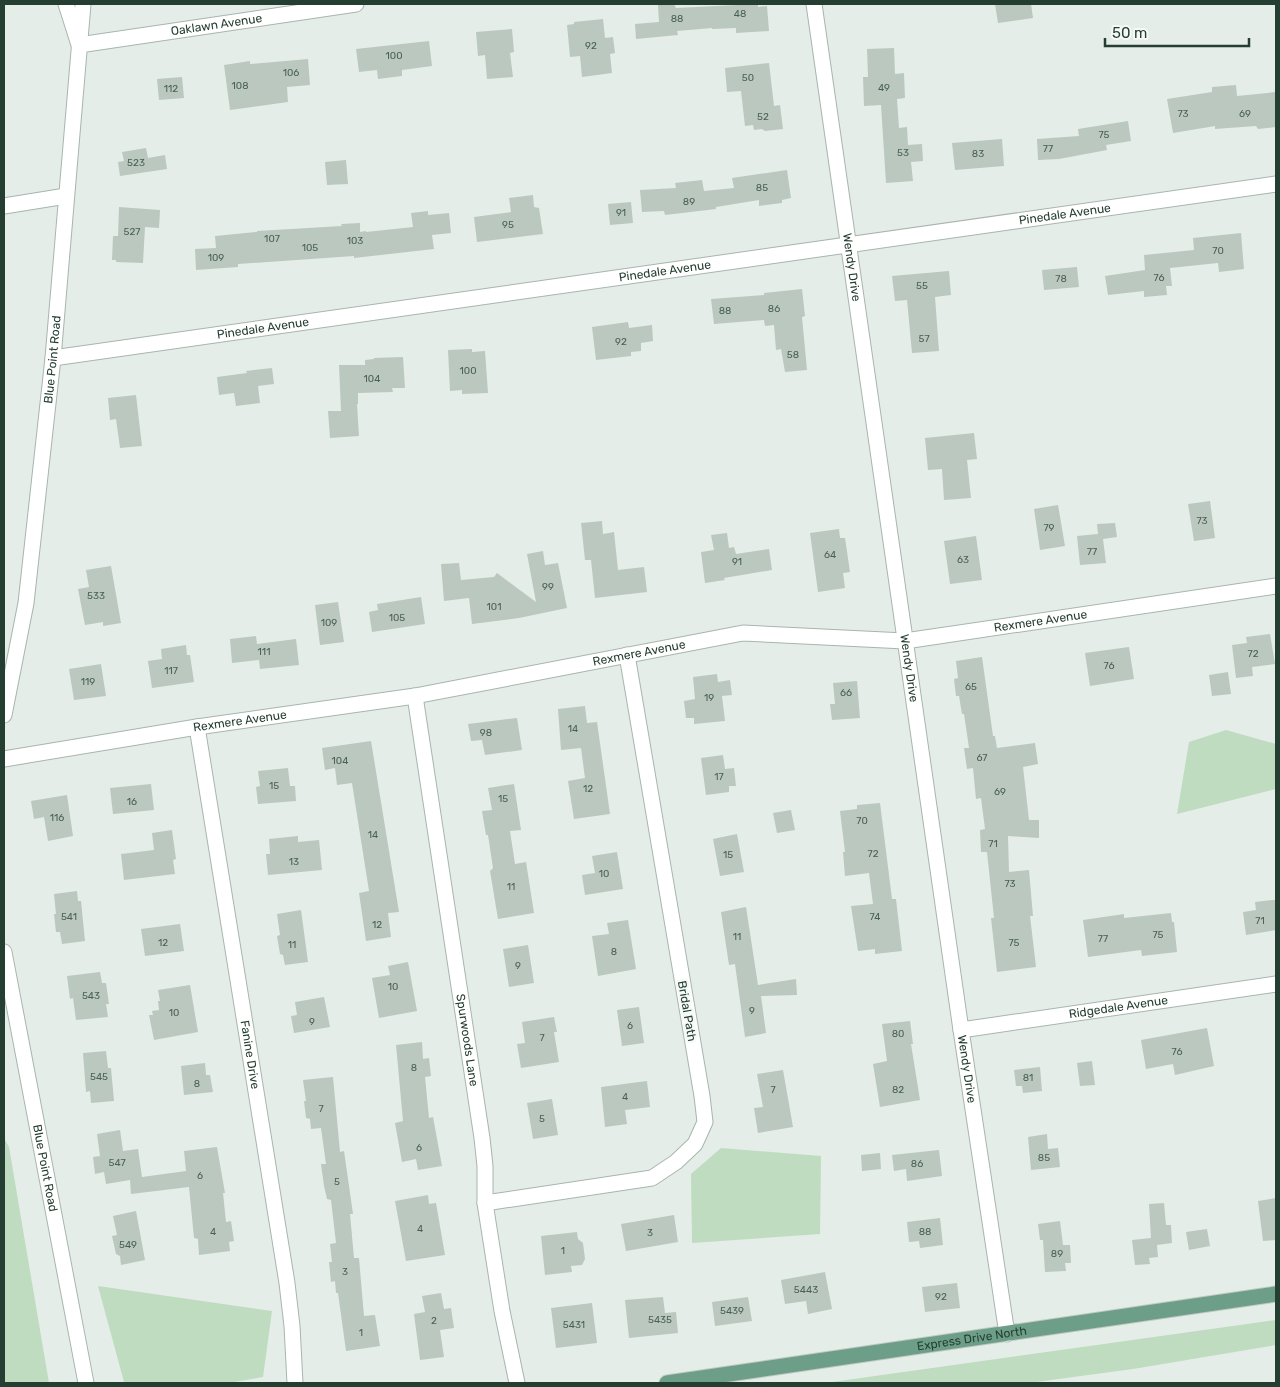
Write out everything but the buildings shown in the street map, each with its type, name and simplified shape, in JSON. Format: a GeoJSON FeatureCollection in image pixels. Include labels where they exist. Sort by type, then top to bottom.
{"type":"FeatureCollection","features":[{"type":"Feature","properties":{"kind":"main road","name":"Express Drive North"},"geometry":{"type":"LineString","coordinates":[[667,1383],[1276,1294]]}},
{"type":"Feature","properties":{"kind":"street"},"geometry":{"type":"LineString","coordinates":[[66,4],[79,45]]}},
{"type":"Feature","properties":{"kind":"street","name":"Blue Point Road"},"geometry":{"type":"LineString","coordinates":[[4,715],[26,603],[53,358],[83,4]]}},
{"type":"Feature","properties":{"kind":"street","name":"Oaklawn Avenue"},"geometry":{"type":"LineString","coordinates":[[79,45],[356,4]]}},
{"type":"Feature","properties":{"kind":"street","name":"Wendy Drive"},"geometry":{"type":"LineString","coordinates":[[814,4],[961,1030],[1007,1334]]}},
{"type":"Feature","properties":{"kind":"street","name":"Pinedale Avenue"},"geometry":{"type":"LineString","coordinates":[[53,358],[1276,184]]}},
{"type":"Feature","properties":{"kind":"street"},"geometry":{"type":"LineString","coordinates":[[4,206],[66,196]]}},
{"type":"Feature","properties":{"kind":"street","name":"Rexmere Avenue"},"geometry":{"type":"LineString","coordinates":[[4,759],[197,727],[415,696],[743,633],[905,641],[1276,586]]}},
{"type":"Feature","properties":{"kind":"street","name":"Bridal Path"},"geometry":{"type":"LineString","coordinates":[[485,1203],[652,1178],[676,1162],[694,1144],[705,1122],[627,655]]}},
{"type":"Feature","properties":{"kind":"street","name":"Spurwoods Lane"},"geometry":{"type":"LineString","coordinates":[[415,696],[482,1138],[485,1166],[485,1203],[502,1311],[516,1383]]}},
{"type":"Feature","properties":{"kind":"street","name":"Fanine Drive"},"geometry":{"type":"LineString","coordinates":[[197,727],[287,1282],[292,1326],[295,1383]]}},
{"type":"Feature","properties":{"kind":"street","name":"Blue Point Road"},"geometry":{"type":"LineString","coordinates":[[4,952],[86,1383]]}},
{"type":"Feature","properties":{"kind":"street","name":"Ridgedale Avenue"},"geometry":{"type":"LineString","coordinates":[[961,1030],[1276,984]]}},
{"type":"Feature","properties":{"kind":"green space"},"geometry":{"type":"Polygon","coordinates":[[[1226,730],[1276,744],[1276,789],[1177,814],[1189,742],[1226,730]]]}},
{"type":"Feature","properties":{"kind":"green space"},"geometry":{"type":"Polygon","coordinates":[[[4,1138],[9,1147],[49,1383],[4,1383],[4,1138]]]}},
{"type":"Feature","properties":{"kind":"green space"},"geometry":{"type":"Polygon","coordinates":[[[721,1148],[821,1156],[820,1234],[692,1243],[691,1174],[721,1148]]]}},
{"type":"Feature","properties":{"kind":"green space"},"geometry":{"type":"Polygon","coordinates":[[[98,1286],[272,1311],[263,1377],[229,1383],[124,1382],[98,1286]]]}},
{"type":"Feature","properties":{"kind":"green space"},"geometry":{"type":"Polygon","coordinates":[[[1276,1320],[1276,1345],[1133,1369],[1029,1383],[825,1383],[1276,1320]]]}}]}
